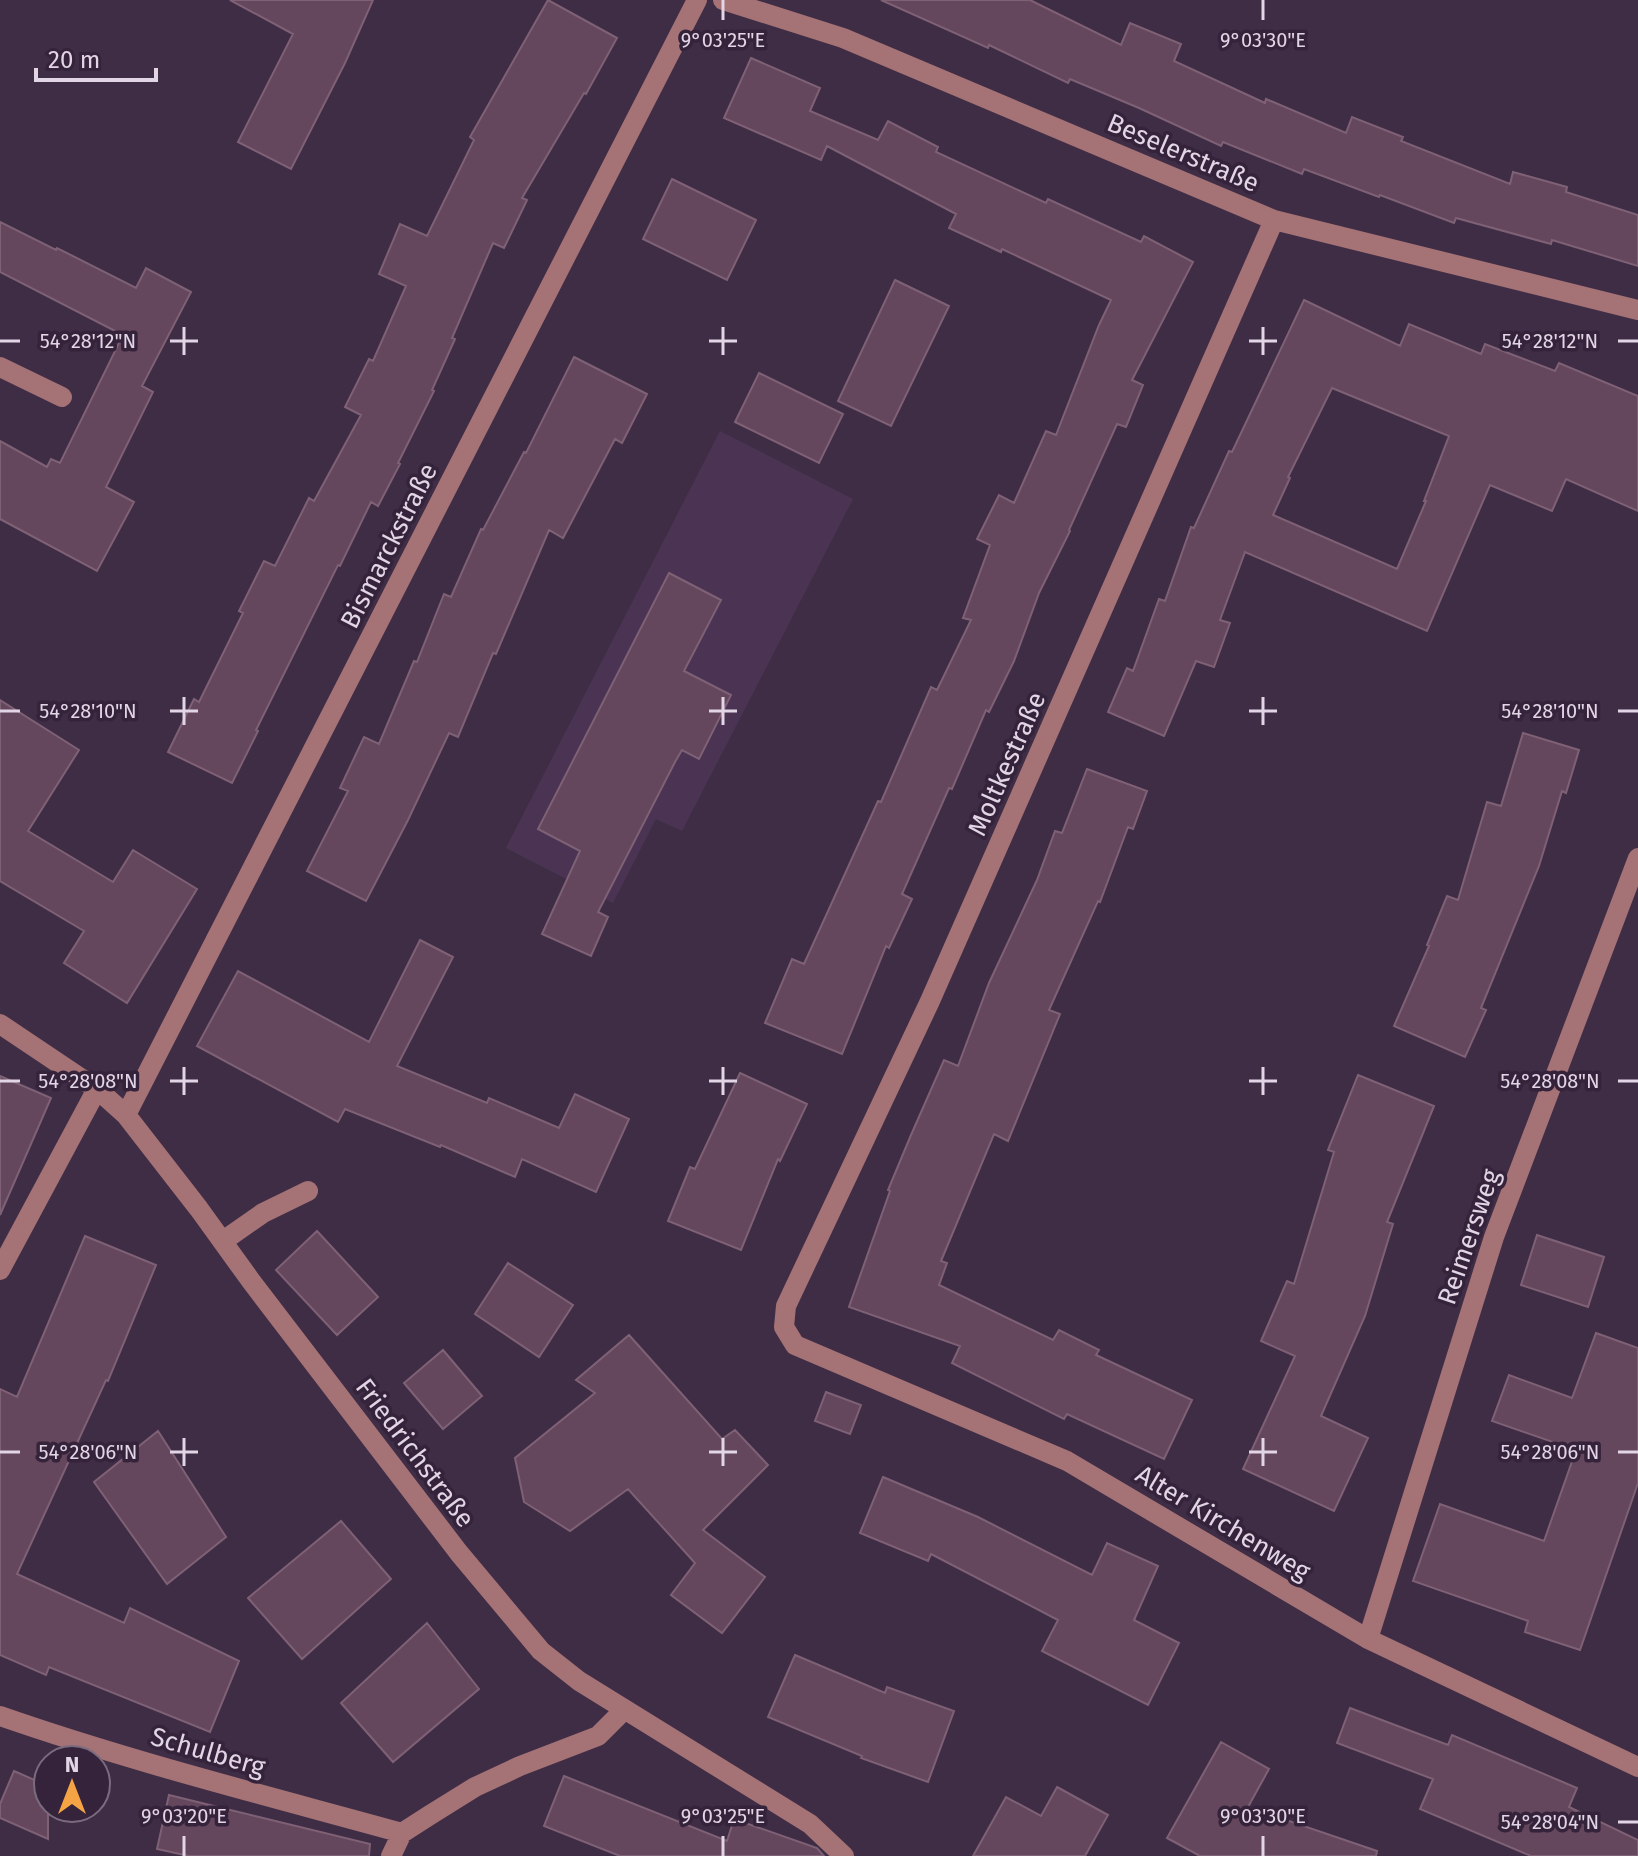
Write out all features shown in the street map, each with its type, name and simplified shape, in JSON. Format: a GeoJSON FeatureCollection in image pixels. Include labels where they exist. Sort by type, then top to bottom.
{"type":"FeatureCollection","features":[{"type":"Feature","properties":{"kind":"street","name":"Bismarckstraße"},"geometry":{"type":"LineString","coordinates":[[126,1115],[697,0]]}},
{"type":"Feature","properties":{"kind":"street","name":"Beselerstraße"},"geometry":{"type":"LineString","coordinates":[[723,0],[843,38],[1274,220],[1638,310]]}},
{"type":"Feature","properties":{"kind":"street","name":"Moltkestraße"},"geometry":{"type":"LineString","coordinates":[[784,1327],[786,1306],[937,987],[1274,220]]}},
{"type":"Feature","properties":{"kind":"street"},"geometry":{"type":"LineString","coordinates":[[0,367],[62,397]]}},
{"type":"Feature","properties":{"kind":"street","name":"Reimersweg"},"geometry":{"type":"LineString","coordinates":[[1368,1639],[1494,1237],[1638,858]]}},
{"type":"Feature","properties":{"kind":"street","name":"Friedrichstraße"},"geometry":{"type":"LineString","coordinates":[[0,1024],[97,1089],[126,1115],[459,1553],[541,1651],[579,1681],[624,1710],[810,1824],[844,1856]]}},
{"type":"Feature","properties":{"kind":"street"},"geometry":{"type":"LineString","coordinates":[[0,1270],[97,1089]]}},
{"type":"Feature","properties":{"kind":"street"},"geometry":{"type":"LineString","coordinates":[[223,1241],[263,1213],[308,1191]]}},
{"type":"Feature","properties":{"kind":"street","name":"Alter Kirchenweg"},"geometry":{"type":"LineString","coordinates":[[784,1327],[795,1345],[1067,1461],[1368,1639],[1638,1767]]}},
{"type":"Feature","properties":{"kind":"street"},"geometry":{"type":"LineString","coordinates":[[391,1856],[402,1833],[475,1787],[598,1736],[624,1710]]}},
{"type":"Feature","properties":{"kind":"street","name":"Schulberg"},"geometry":{"type":"LineString","coordinates":[[0,1716],[185,1773],[402,1833]]}},
{"type":"Feature","properties":{"kind":"shaded area"},"geometry":{"type":"Polygon","coordinates":[[[720,431],[853,499],[682,831],[656,819],[613,903],[506,848],[720,431]]]}},
{"type":"Feature","properties":{"kind":"building"},"geometry":{"type":"Polygon","coordinates":[[[230,0],[373,0],[291,169],[238,142],[293,34],[230,0]]]}},
{"type":"Feature","properties":{"kind":"building"},"geometry":{"type":"Polygon","coordinates":[[[548,0],[617,38],[522,198],[527,200],[504,248],[493,243],[452,338],[455,339],[434,391],[400,464],[378,506],[371,502],[232,783],[168,752],[194,699],[199,702],[243,613],[239,611],[264,561],[275,566],[309,498],[314,501],[361,415],[345,407],[369,359],[373,361],[406,286],[379,274],[400,224],[427,236],[474,140],[470,137],[548,0]]]}},
{"type":"Feature","properties":{"kind":"building"},"geometry":{"type":"Polygon","coordinates":[[[881,0],[1030,0],[1121,45],[1130,23],[1181,44],[1174,61],[1265,103],[1266,99],[1346,133],[1352,117],[1403,137],[1401,141],[1510,184],[1513,172],[1567,187],[1566,192],[1638,215],[1638,266],[1552,240],[1551,244],[1456,218],[1454,223],[1304,169],[1302,174],[1223,142],[1221,146],[1139,108],[1070,79],[1068,83],[989,45],[988,48],[881,0]]]}},
{"type":"Feature","properties":{"kind":"building"},"geometry":{"type":"Polygon","coordinates":[[[751,58],[820,88],[810,111],[878,140],[888,121],[938,147],[936,152],[1046,203],[1048,199],[1141,242],[1144,236],[1193,262],[1132,380],[1143,385],[1126,427],[1117,424],[1039,593],[1014,661],[989,712],[986,710],[902,894],[912,899],[889,948],[886,946],[842,1054],[765,1023],[792,959],[804,964],[878,801],[881,802],[931,687],[937,690],[971,620],[963,618],[990,545],[977,539],[999,495],[1014,503],[1046,431],[1056,435],[1111,300],[949,228],[956,214],[827,146],[821,160],[724,118],[751,58]]]}},
{"type":"Feature","properties":{"kind":"building"},"geometry":{"type":"Polygon","coordinates":[[[672,179],[756,220],[727,280],[643,239],[672,179]]]}},
{"type":"Feature","properties":{"kind":"building"},"geometry":{"type":"Polygon","coordinates":[[[0,222],[136,288],[146,268],[191,292],[142,386],[153,392],[106,487],[134,502],[97,571],[0,519],[0,441],[47,467],[51,459],[60,463],[123,335],[0,272],[0,222]]]}},
{"type":"Feature","properties":{"kind":"building"},"geometry":{"type":"Polygon","coordinates":[[[895,280],[949,306],[891,426],[838,401],[895,280]]]}},
{"type":"Feature","properties":{"kind":"building"},"geometry":{"type":"Polygon","coordinates":[[[1304,300],[1400,346],[1409,324],[1481,354],[1485,344],[1555,371],[1559,363],[1638,396],[1638,511],[1566,479],[1552,511],[1490,485],[1427,631],[1245,552],[1220,620],[1230,623],[1214,667],[1196,661],[1164,736],[1108,712],[1127,668],[1133,671],[1159,599],[1165,601],[1191,527],[1194,528],[1229,451],[1232,452],[1304,300]],[[1332,388],[1288,477],[1273,515],[1397,569],[1449,436],[1332,388]]]}},
{"type":"Feature","properties":{"kind":"building"},"geometry":{"type":"Polygon","coordinates":[[[574,357],[647,394],[622,443],[615,439],[563,538],[549,530],[458,737],[449,733],[366,901],[307,871],[348,791],[340,788],[364,737],[379,744],[444,594],[451,597],[481,529],[526,453],[574,357]]]}},
{"type":"Feature","properties":{"kind":"building"},"geometry":{"type":"Polygon","coordinates":[[[759,373],[843,414],[819,463],[735,422],[759,373]]]}},
{"type":"Feature","properties":{"kind":"building"},"geometry":{"type":"Polygon","coordinates":[[[669,573],[721,600],[684,671],[731,695],[699,759],[682,750],[675,762],[598,912],[608,917],[591,956],[542,934],[580,851],[538,829],[669,573]]]}},
{"type":"Feature","properties":{"kind":"building"},"geometry":{"type":"Polygon","coordinates":[[[0,700],[79,750],[28,831],[113,882],[133,850],[197,889],[127,1003],[64,963],[84,931],[0,881],[0,700]]]}},
{"type":"Feature","properties":{"kind":"building"},"geometry":{"type":"Polygon","coordinates":[[[1523,733],[1579,750],[1566,793],[1562,791],[1539,866],[1481,1008],[1486,1010],[1465,1057],[1394,1026],[1447,896],[1458,900],[1487,802],[1501,806],[1523,733]]]}},
{"type":"Feature","properties":{"kind":"building"},"geometry":{"type":"Polygon","coordinates":[[[1087,769],[1147,791],[1133,829],[1128,827],[1100,902],[1049,1010],[1060,1014],[1008,1141],[994,1134],[941,1261],[947,1263],[939,1285],[1053,1340],[1059,1330],[1099,1350],[1096,1355],[1192,1400],[1164,1459],[1067,1414],[1064,1419],[952,1363],[960,1346],[849,1307],[888,1190],[944,1060],[958,1066],[989,983],[1037,880],[1055,831],[1062,833],[1087,769]]]}},
{"type":"Feature","properties":{"kind":"building"},"geometry":{"type":"Polygon","coordinates":[[[420,940],[453,957],[397,1066],[487,1103],[489,1098],[559,1128],[575,1094],[629,1119],[596,1192],[522,1159],[515,1177],[345,1109],[338,1122],[197,1046],[238,971],[369,1042],[420,940]]]}},
{"type":"Feature","properties":{"kind":"building"},"geometry":{"type":"Polygon","coordinates":[[[740,1073],[807,1104],[780,1161],[778,1159],[741,1250],[668,1221],[690,1167],[695,1169],[740,1073]]]}},
{"type":"Feature","properties":{"kind":"building"},"geometry":{"type":"Polygon","coordinates":[[[1358,1075],[1434,1106],[1387,1222],[1393,1224],[1365,1316],[1321,1416],[1368,1438],[1334,1511],[1243,1469],[1295,1356],[1261,1341],[1287,1281],[1294,1284],[1334,1152],[1328,1150],[1358,1075]]]}},
{"type":"Feature","properties":{"kind":"building"},"geometry":{"type":"Polygon","coordinates":[[[0,1076],[51,1098],[0,1215],[0,1076]]]}},
{"type":"Feature","properties":{"kind":"building"},"geometry":{"type":"Polygon","coordinates":[[[317,1231],[378,1297],[337,1335],[276,1270],[317,1231]]]}},
{"type":"Feature","properties":{"kind":"building"},"geometry":{"type":"Polygon","coordinates":[[[1537,1235],[1604,1257],[1588,1307],[1521,1285],[1537,1235]]]}},
{"type":"Feature","properties":{"kind":"building"},"geometry":{"type":"Polygon","coordinates":[[[85,1236],[156,1265],[108,1381],[17,1574],[124,1623],[130,1608],[239,1661],[210,1732],[49,1667],[46,1675],[0,1655],[0,1389],[17,1397],[85,1236]]]}},
{"type":"Feature","properties":{"kind":"building"},"geometry":{"type":"Polygon","coordinates":[[[508,1263],[573,1305],[539,1357],[475,1314],[508,1263]]]}},
{"type":"Feature","properties":{"kind":"building"},"geometry":{"type":"Polygon","coordinates":[[[1596,1333],[1638,1348],[1638,1483],[1580,1650],[1525,1632],[1528,1621],[1413,1581],[1440,1504],[1544,1541],[1576,1450],[1492,1421],[1509,1375],[1572,1398],[1596,1333]]]}},
{"type":"Feature","properties":{"kind":"building"},"geometry":{"type":"Polygon","coordinates":[[[629,1335],[722,1439],[735,1430],[768,1465],[703,1530],[765,1577],[722,1633],[671,1595],[695,1563],[628,1489],[570,1531],[524,1502],[515,1458],[595,1393],[576,1380],[629,1335]]]}},
{"type":"Feature","properties":{"kind":"building"},"geometry":{"type":"Polygon","coordinates":[[[443,1350],[482,1396],[443,1429],[404,1383],[443,1350]]]}},
{"type":"Feature","properties":{"kind":"building"},"geometry":{"type":"Polygon","coordinates":[[[826,1392],[861,1405],[850,1434],[815,1421],[826,1392]]]}},
{"type":"Feature","properties":{"kind":"building"},"geometry":{"type":"Polygon","coordinates":[[[158,1431],[226,1537],[167,1584],[94,1482],[158,1431]]]}},
{"type":"Feature","properties":{"kind":"building"},"geometry":{"type":"Polygon","coordinates":[[[883,1477],[978,1517],[1092,1575],[1107,1543],[1158,1566],[1134,1620],[1179,1643],[1148,1705],[1042,1651],[1058,1620],[931,1554],[928,1561],[860,1533],[883,1477]]]}},
{"type":"Feature","properties":{"kind":"building"},"geometry":{"type":"Polygon","coordinates":[[[341,1521],[391,1579],[302,1659],[248,1598],[341,1521]]]}},
{"type":"Feature","properties":{"kind":"building"},"geometry":{"type":"Polygon","coordinates":[[[427,1623],[479,1689],[393,1762],[341,1703],[427,1623]]]}},
{"type":"Feature","properties":{"kind":"building"},"geometry":{"type":"Polygon","coordinates":[[[795,1655],[885,1693],[887,1687],[954,1711],[928,1782],[861,1758],[768,1717],[795,1655]]]}},
{"type":"Feature","properties":{"kind":"building"},"geometry":{"type":"Polygon","coordinates":[[[1350,1708],[1448,1745],[1452,1735],[1577,1788],[1569,1807],[1638,1840],[1638,1856],[1531,1856],[1420,1809],[1433,1779],[1337,1743],[1350,1708]]]}},
{"type":"Feature","properties":{"kind":"building"},"geometry":{"type":"Polygon","coordinates":[[[1221,1742],[1269,1769],[1248,1807],[1377,1851],[1376,1856],[1200,1856],[1167,1838],[1221,1742]]]}},
{"type":"Feature","properties":{"kind":"building"},"geometry":{"type":"Polygon","coordinates":[[[14,1771],[32,1779],[32,1824],[48,1824],[48,1839],[0,1818],[0,1804],[14,1771]]]}},
{"type":"Feature","properties":{"kind":"building"},"geometry":{"type":"Polygon","coordinates":[[[564,1776],[727,1841],[734,1819],[817,1848],[824,1856],[620,1856],[544,1826],[564,1776]]]}},
{"type":"Feature","properties":{"kind":"building"},"geometry":{"type":"Polygon","coordinates":[[[1057,1787],[1108,1815],[1085,1856],[973,1856],[1006,1797],[1041,1816],[1057,1787]]]}},
{"type":"Feature","properties":{"kind":"building"},"geometry":{"type":"Polygon","coordinates":[[[169,1795],[370,1844],[369,1856],[189,1856],[157,1849],[169,1795]]]}}]}
